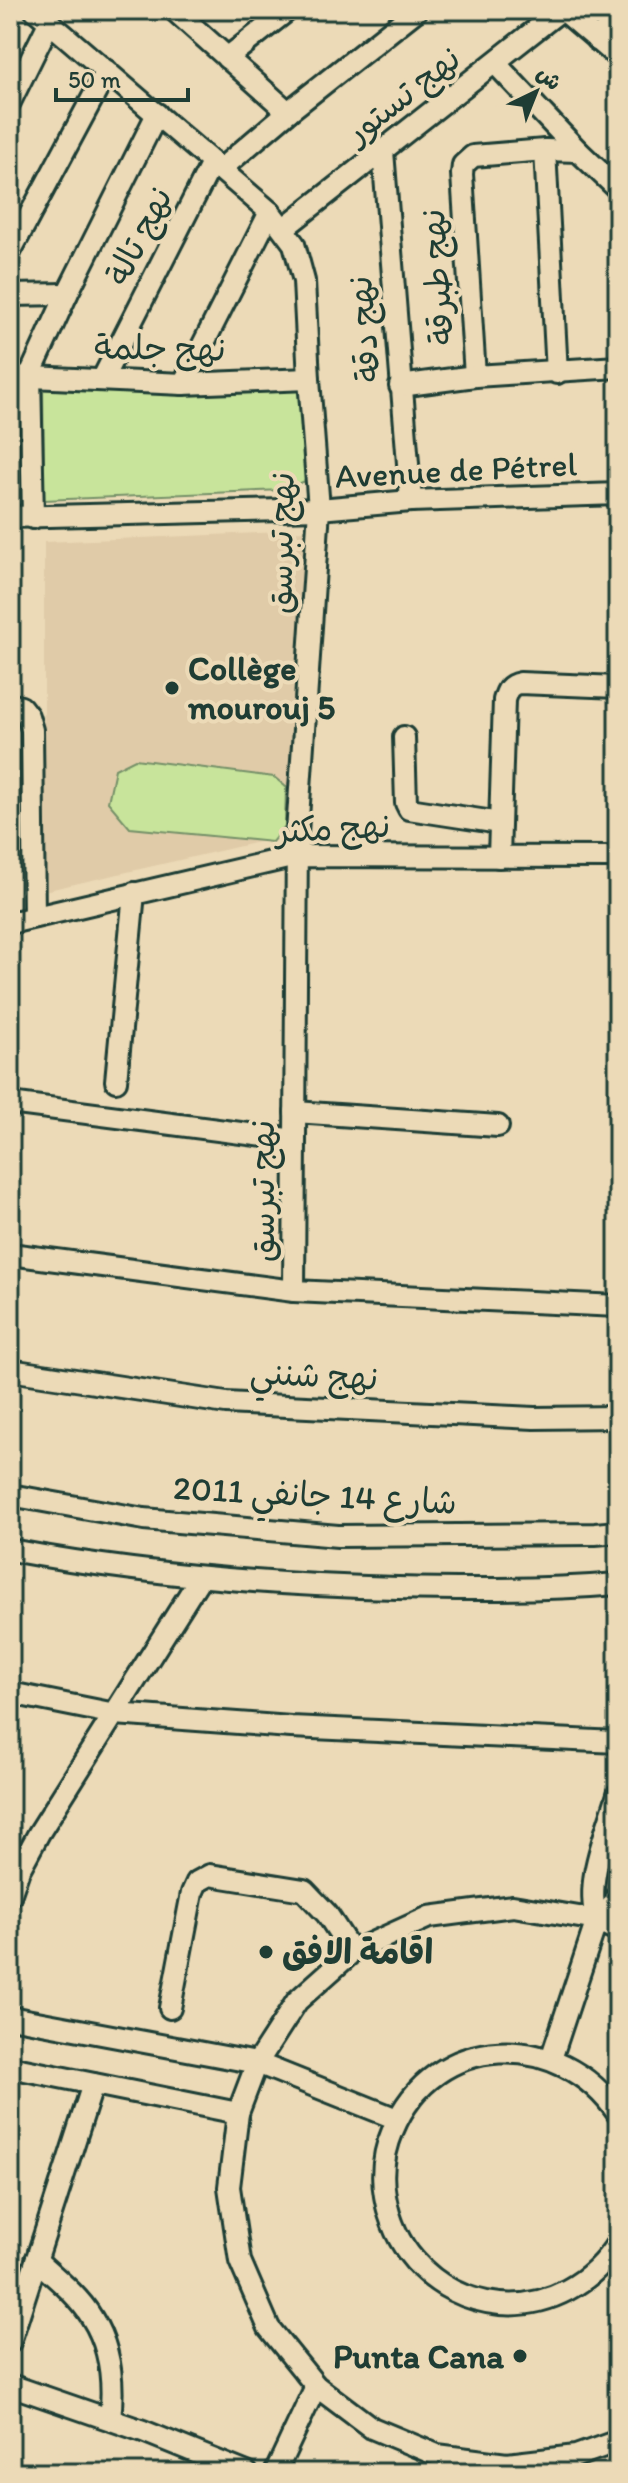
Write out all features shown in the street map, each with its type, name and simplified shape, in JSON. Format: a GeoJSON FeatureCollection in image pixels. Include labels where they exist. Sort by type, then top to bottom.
{"type":"FeatureCollection","features":[{"type":"Feature","properties":{"kind":"street"},"geometry":{"type":"LineString","coordinates":[[174,10],[288,112]]}},
{"type":"Feature","properties":{"kind":"street"},"geometry":{"type":"LineString","coordinates":[[227,58],[288,10]]}},
{"type":"Feature","properties":{"kind":"street"},"geometry":{"type":"LineString","coordinates":[[216,166],[417,10]]}},
{"type":"Feature","properties":{"kind":"street"},"geometry":{"type":"LineString","coordinates":[[562,10],[618,57]]}},
{"type":"Feature","properties":{"kind":"street","name":"نهج تستور"},"geometry":{"type":"LineString","coordinates":[[284,228],[562,10]]}},
{"type":"Feature","properties":{"kind":"street"},"geometry":{"type":"LineString","coordinates":[[597,40],[618,14]]}},
{"type":"Feature","properties":{"kind":"street"},"geometry":{"type":"LineString","coordinates":[[10,102],[42,17]]}},
{"type":"Feature","properties":{"kind":"street","name":"نهج تبرسق"},"geometry":{"type":"LineString","coordinates":[[42,17],[270,212],[294,244],[304,281],[319,509],[296,856],[294,1291]]}},
{"type":"Feature","properties":{"kind":"street"},"geometry":{"type":"LineString","coordinates":[[495,63],[618,189]]}},
{"type":"Feature","properties":{"kind":"street"},"geometry":{"type":"LineString","coordinates":[[10,252],[107,71]]}},
{"type":"Feature","properties":{"kind":"street"},"geometry":{"type":"LineString","coordinates":[[33,518],[20,376],[67,294],[157,114]]}},
{"type":"Feature","properties":{"kind":"street"},"geometry":{"type":"LineString","coordinates":[[557,373],[545,150],[578,151]]}},
{"type":"Feature","properties":{"kind":"street","name":"نهج طبرقة"},"geometry":{"type":"LineString","coordinates":[[475,376],[463,165],[473,156],[545,150]]}},
{"type":"Feature","properties":{"kind":"street","name":"نهج دقة"},"geometry":{"type":"LineString","coordinates":[[383,151],[411,501]]}},
{"type":"Feature","properties":{"kind":"street","name":"نهج تالة"},"geometry":{"type":"LineString","coordinates":[[102,380],[216,166]]}},
{"type":"Feature","properties":{"kind":"street"},"geometry":{"type":"LineString","coordinates":[[183,384],[270,212]]}},
{"type":"Feature","properties":{"kind":"street"},"geometry":{"type":"LineString","coordinates":[[10,295],[67,294]]}},
{"type":"Feature","properties":{"kind":"street"},"geometry":{"type":"LineString","coordinates":[[400,386],[475,376],[618,367]]}},
{"type":"Feature","properties":{"kind":"street","name":"نهج جلمة"},"geometry":{"type":"LineString","coordinates":[[20,376],[183,384],[309,379]]}},
{"type":"Feature","properties":{"kind":"street","name":"Avenue de Pétrel"},"geometry":{"type":"LineString","coordinates":[[10,517],[319,509],[411,501],[618,494]]}},
{"type":"Feature","properties":{"kind":"street"},"geometry":{"type":"LineString","coordinates":[[499,857],[504,700],[507,691],[513,684],[520,683],[618,687]]}},
{"type":"Feature","properties":{"kind":"street"},"geometry":{"type":"LineString","coordinates":[[10,704],[21,707],[32,730],[34,917]]}},
{"type":"Feature","properties":{"kind":"street"},"geometry":{"type":"LineString","coordinates":[[404,737],[406,803],[409,809],[500,823]]}},
{"type":"Feature","properties":{"kind":"street","name":"نهج مكثر"},"geometry":{"type":"LineString","coordinates":[[10,923],[296,856],[618,857]]}},
{"type":"Feature","properties":{"kind":"street"},"geometry":{"type":"LineString","coordinates":[[116,1081],[134,893]]}},
{"type":"Feature","properties":{"kind":"street"},"geometry":{"type":"LineString","coordinates":[[10,1103],[295,1140]]}},
{"type":"Feature","properties":{"kind":"street"},"geometry":{"type":"LineString","coordinates":[[295,1112],[498,1126]]}},
{"type":"Feature","properties":{"kind":"street"},"geometry":{"type":"LineString","coordinates":[[10,1254],[294,1291],[618,1306]]}},
{"type":"Feature","properties":{"kind":"street","name":"نهج شنني"},"geometry":{"type":"LineString","coordinates":[[10,1370],[226,1403],[534,1418],[618,1417]]}},
{"type":"Feature","properties":{"kind":"street","name":"شارع 14 جانفي 2011"},"geometry":{"type":"LineString","coordinates":[[10,1495],[144,1519],[338,1536],[618,1532]]}},
{"type":"Feature","properties":{"kind":"street"},"geometry":{"type":"LineString","coordinates":[[10,1550],[200,1578],[310,1586],[461,1590],[618,1584]]}},
{"type":"Feature","properties":{"kind":"street"},"geometry":{"type":"LineString","coordinates":[[10,1896],[19,1870],[39,1833],[200,1578]]}},
{"type":"Feature","properties":{"kind":"street"},"geometry":{"type":"LineString","coordinates":[[10,1693],[115,1714],[291,1727],[618,1742]]}},
{"type":"Feature","properties":{"kind":"street"},"geometry":{"type":"LineString","coordinates":[[597,1920],[592,1899],[594,1877],[618,1794]]}},
{"type":"Feature","properties":{"kind":"street"},"geometry":{"type":"LineString","coordinates":[[170,2008],[192,1893],[197,1882],[210,1875],[304,1890],[327,1914],[352,1952]]}},
{"type":"Feature","properties":{"kind":"street"},"geometry":{"type":"LineString","coordinates":[[551,2059],[597,1920],[612,1906],[618,1895]]}},
{"type":"Feature","properties":{"kind":"street"},"geometry":{"type":"LineString","coordinates":[[618,1931],[597,1920],[513,1906],[429,1917],[352,1952],[297,2001],[257,2063],[238,2113],[229,2187],[240,2261],[269,2328],[316,2386],[372,2428],[437,2455],[507,2464],[572,2465],[618,2441]]}},
{"type":"Feature","properties":{"kind":"street"},"geometry":{"type":"LineString","coordinates":[[10,2017],[257,2063],[397,2119]]}},
{"type":"Feature","properties":{"kind":"street"},"geometry":{"type":"LineString","coordinates":[[618,2114],[583,2076],[551,2059],[516,2052],[489,2054],[447,2068],[425,2084],[397,2119],[383,2171],[389,2215],[410,2255],[451,2290],[485,2302],[538,2301],[564,2292],[600,2266],[618,2242]]}},
{"type":"Feature","properties":{"kind":"street"},"geometry":{"type":"LineString","coordinates":[[10,2067],[238,2113]]}},
{"type":"Feature","properties":{"kind":"street"},"geometry":{"type":"LineString","coordinates":[[10,2342],[93,2084]]}},
{"type":"Feature","properties":{"kind":"street"},"geometry":{"type":"LineString","coordinates":[[36,2260],[92,2316],[105,2345],[113,2392],[110,2419]]}},
{"type":"Feature","properties":{"kind":"street"},"geometry":{"type":"LineString","coordinates":[[10,2385],[110,2419],[247,2473]]}},
{"type":"Feature","properties":{"kind":"street"},"geometry":{"type":"LineString","coordinates":[[275,2473],[316,2386]]}},
{"type":"Feature","properties":{"kind":"shaded area","name":"Collège mourouj 5"},"geometry":{"type":"Polygon","coordinates":[[[306,531],[293,834],[44,891],[44,542],[306,531]]]}},
{"type":"Feature","properties":{"kind":"green space"},"geometry":{"type":"Polygon","coordinates":[[[43,381],[308,387],[315,477],[283,490],[44,500],[43,381]]]}},
{"type":"Feature","properties":{"kind":"green space"},"geometry":{"type":"Polygon","coordinates":[[[135,759],[274,777],[286,787],[285,826],[272,842],[130,828],[108,802],[115,769],[135,759]]]}},
{"type":"Feature","properties":{"kind":"place","name":"Collège mourouj 5"},"geometry":{"type":"Point","coordinates":[172,688]}},
{"type":"Feature","properties":{"kind":"place","name":"اقامة الافق"},"geometry":{"type":"Point","coordinates":[266,1952]}},
{"type":"Feature","properties":{"kind":"place","name":"Punta Cana"},"geometry":{"type":"Point","coordinates":[520,2356]}}]}
